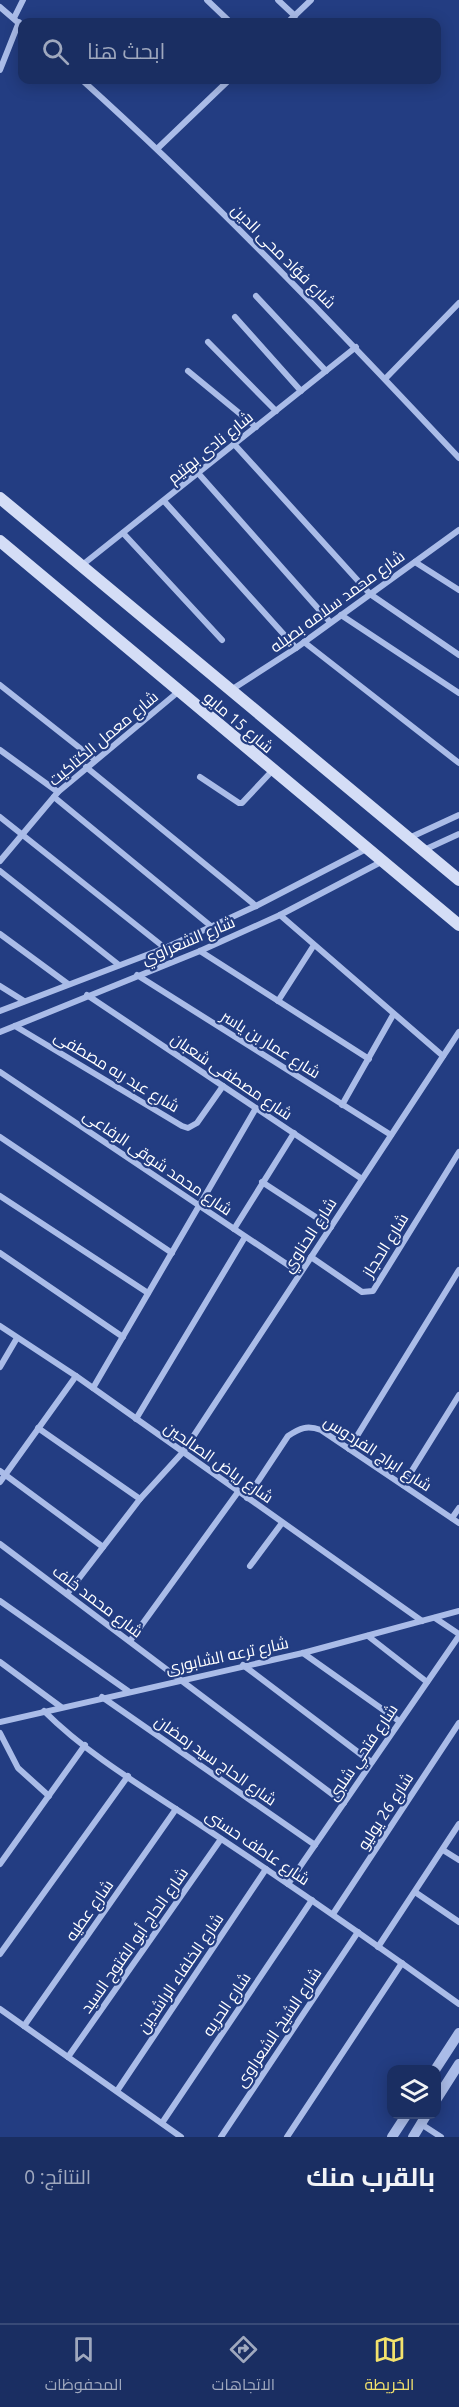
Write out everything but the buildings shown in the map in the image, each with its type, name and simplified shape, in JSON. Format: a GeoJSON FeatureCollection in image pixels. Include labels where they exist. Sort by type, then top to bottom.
{"type":"FeatureCollection","features":[{"type":"Feature","properties":{"kind":"main road","name":"شارع 15 مايو"},"geometry":{"type":"LineString","coordinates":[[0,498],[230,692],[459,880]]}},
{"type":"Feature","properties":{"kind":"main road","name":"شارع 15 مايو"},"geometry":{"type":"LineString","coordinates":[[0,541],[272,771],[459,925]]}},
{"type":"Feature","properties":{"kind":"street"},"geometry":{"type":"LineString","coordinates":[[20,18],[23,0]]}},
{"type":"Feature","properties":{"kind":"street"},"geometry":{"type":"LineString","coordinates":[[207,0],[226,18]]}},
{"type":"Feature","properties":{"kind":"street"},"geometry":{"type":"LineString","coordinates":[[278,0],[295,16]]}},
{"type":"Feature","properties":{"kind":"street"},"geometry":{"type":"LineString","coordinates":[[293,18],[311,0]]}},
{"type":"Feature","properties":{"kind":"street"},"geometry":{"type":"LineString","coordinates":[[0,7],[18,21]]}},
{"type":"Feature","properties":{"kind":"street"},"geometry":{"type":"LineString","coordinates":[[0,70],[18,25]]}},
{"type":"Feature","properties":{"kind":"street","name":"شارع فؤاد محى الدين"},"geometry":{"type":"LineString","coordinates":[[86,84],[158,148],[356,347],[459,458]]}},
{"type":"Feature","properties":{"kind":"street"},"geometry":{"type":"LineString","coordinates":[[158,148],[225,84]]}},
{"type":"Feature","properties":{"kind":"street"},"geometry":{"type":"LineString","coordinates":[[256,296],[326,371]]}},
{"type":"Feature","properties":{"kind":"street"},"geometry":{"type":"LineString","coordinates":[[385,379],[459,303]]}},
{"type":"Feature","properties":{"kind":"street"},"geometry":{"type":"LineString","coordinates":[[235,317],[301,391]]}},
{"type":"Feature","properties":{"kind":"street"},"geometry":{"type":"LineString","coordinates":[[208,342],[276,411]]}},
{"type":"Feature","properties":{"kind":"street","name":"شارع نادى بهتيم"},"geometry":{"type":"LineString","coordinates":[[80,567],[356,347]]}},
{"type":"Feature","properties":{"kind":"street"},"geometry":{"type":"LineString","coordinates":[[188,371],[256,427]]}},
{"type":"Feature","properties":{"kind":"street"},"geometry":{"type":"LineString","coordinates":[[234,444],[370,594],[459,655]]}},
{"type":"Feature","properties":{"kind":"street"},"geometry":{"type":"LineString","coordinates":[[198,473],[330,622]]}},
{"type":"Feature","properties":{"kind":"street"},"geometry":{"type":"LineString","coordinates":[[164,501],[296,648]]}},
{"type":"Feature","properties":{"kind":"street","name":"شارع محمد سلامه بصيله"},"geometry":{"type":"LineString","coordinates":[[230,692],[296,648],[459,530]]}},
{"type":"Feature","properties":{"kind":"street"},"geometry":{"type":"LineString","coordinates":[[123,533],[222,640]]}},
{"type":"Feature","properties":{"kind":"street"},"geometry":{"type":"LineString","coordinates":[[415,562],[459,590]]}},
{"type":"Feature","properties":{"kind":"street"},"geometry":{"type":"LineString","coordinates":[[341,615],[459,693]]}},
{"type":"Feature","properties":{"kind":"street"},"geometry":{"type":"LineString","coordinates":[[304,642],[459,763]]}},
{"type":"Feature","properties":{"kind":"street"},"geometry":{"type":"LineString","coordinates":[[0,685],[95,760]]}},
{"type":"Feature","properties":{"kind":"street","name":"شارع معمل الكتاكيت"},"geometry":{"type":"LineString","coordinates":[[0,861],[56,795],[86,767],[178,692]]}},
{"type":"Feature","properties":{"kind":"street"},"geometry":{"type":"LineString","coordinates":[[0,750],[212,927]]}},
{"type":"Feature","properties":{"kind":"street"},"geometry":{"type":"LineString","coordinates":[[86,767],[256,906]]}},
{"type":"Feature","properties":{"kind":"street"},"geometry":{"type":"LineString","coordinates":[[200,777],[242,803],[272,771]]}},
{"type":"Feature","properties":{"kind":"street"},"geometry":{"type":"LineString","coordinates":[[409,838],[459,815]]}},
{"type":"Feature","properties":{"kind":"street"},"geometry":{"type":"LineString","coordinates":[[0,817],[165,948]]}},
{"type":"Feature","properties":{"kind":"street"},"geometry":{"type":"LineString","coordinates":[[423,850],[459,834]]}},
{"type":"Feature","properties":{"kind":"street","name":"شارع الشعراوي"},"geometry":{"type":"LineString","coordinates":[[0,1011],[165,948],[256,906],[366,849]]}},
{"type":"Feature","properties":{"kind":"street","name":"شارع الشعراوي"},"geometry":{"type":"LineString","coordinates":[[0,1032],[200,951],[280,915],[381,862]]}},
{"type":"Feature","properties":{"kind":"street"},"geometry":{"type":"LineString","coordinates":[[0,871],[119,964]]}},
{"type":"Feature","properties":{"kind":"street"},"geometry":{"type":"LineString","coordinates":[[280,915],[443,1056]]}},
{"type":"Feature","properties":{"kind":"street"},"geometry":{"type":"LineString","coordinates":[[0,934],[68,984]]}},
{"type":"Feature","properties":{"kind":"street"},"geometry":{"type":"LineString","coordinates":[[279,1001],[314,945]]}},
{"type":"Feature","properties":{"kind":"street"},"geometry":{"type":"LineString","coordinates":[[200,951],[369,1059]]}},
{"type":"Feature","properties":{"kind":"street","name":"شارع عمار بن ياسر"},"geometry":{"type":"LineString","coordinates":[[137,975],[391,1135]]}},
{"type":"Feature","properties":{"kind":"street"},"geometry":{"type":"LineString","coordinates":[[0,986],[24,1001]]}},
{"type":"Feature","properties":{"kind":"street","name":"شارع مصطفى شعبان"},"geometry":{"type":"LineString","coordinates":[[87,995],[362,1179]]}},
{"type":"Feature","properties":{"kind":"street"},"geometry":{"type":"LineString","coordinates":[[342,1105],[393,1015]]}},
{"type":"Feature","properties":{"kind":"street","name":"شارع عبد ربه مصطفى"},"geometry":{"type":"LineString","coordinates":[[15,1026],[188,1128],[197,1123],[223,1086]]}},
{"type":"Feature","properties":{"kind":"street","name":"شارع الحناوي"},"geometry":{"type":"LineString","coordinates":[[67,1594],[140,1499],[183,1452],[459,1032]]}},
{"type":"Feature","properties":{"kind":"street","name":"شارع محمد شوقى الرفاعى"},"geometry":{"type":"LineString","coordinates":[[0,1072],[300,1273]]}},
{"type":"Feature","properties":{"kind":"street"},"geometry":{"type":"LineString","coordinates":[[93,1388],[256,1108]]}},
{"type":"Feature","properties":{"kind":"street"},"geometry":{"type":"LineString","coordinates":[[234,1229],[294,1133]]}},
{"type":"Feature","properties":{"kind":"street"},"geometry":{"type":"LineString","coordinates":[[0,1137],[172,1253]]}},
{"type":"Feature","properties":{"kind":"street","name":"شارع الحجاز"},"geometry":{"type":"LineString","coordinates":[[310,1257],[362,1292],[373,1291],[459,1152]]}},
{"type":"Feature","properties":{"kind":"street"},"geometry":{"type":"LineString","coordinates":[[262,1182],[331,1227]]}},
{"type":"Feature","properties":{"kind":"street"},"geometry":{"type":"LineString","coordinates":[[0,1196],[148,1293]]}},
{"type":"Feature","properties":{"kind":"street"},"geometry":{"type":"LineString","coordinates":[[136,1419],[245,1237]]}},
{"type":"Feature","properties":{"kind":"street"},"geometry":{"type":"LineString","coordinates":[[0,1253],[123,1337]]}},
{"type":"Feature","properties":{"kind":"street"},"geometry":{"type":"LineString","coordinates":[[349,1449],[459,1270]]}},
{"type":"Feature","properties":{"kind":"street","name":"شارع رياض الصالحين"},"geometry":{"type":"LineString","coordinates":[[0,1326],[76,1376],[422,1621]]}},
{"type":"Feature","properties":{"kind":"street"},"geometry":{"type":"LineString","coordinates":[[0,1367],[17,1338]]}},
{"type":"Feature","properties":{"kind":"street"},"geometry":{"type":"LineString","coordinates":[[0,1482],[3,1472],[76,1376]]}},
{"type":"Feature","properties":{"kind":"street"},"geometry":{"type":"LineString","coordinates":[[403,1485],[459,1395]]}},
{"type":"Feature","properties":{"kind":"street","name":"شارع ابراج الفردوس"},"geometry":{"type":"LineString","coordinates":[[247,1498],[288,1436],[298,1429],[309,1426],[321,1430],[459,1523]]}},
{"type":"Feature","properties":{"kind":"street"},"geometry":{"type":"LineString","coordinates":[[38,1428],[140,1499]]}},
{"type":"Feature","properties":{"kind":"street"},"geometry":{"type":"LineString","coordinates":[[3,1472],[103,1547]]}},
{"type":"Feature","properties":{"kind":"street"},"geometry":{"type":"LineString","coordinates":[[130,1641],[238,1492]]}},
{"type":"Feature","properties":{"kind":"street"},"geometry":{"type":"LineString","coordinates":[[452,1518],[459,1509]]}},
{"type":"Feature","properties":{"kind":"street"},"geometry":{"type":"LineString","coordinates":[[250,1566],[282,1523]]}},
{"type":"Feature","properties":{"kind":"street","name":"شارع محمد خلف"},"geometry":{"type":"LineString","coordinates":[[0,1544],[344,1803]]}},
{"type":"Feature","properties":{"kind":"street"},"geometry":{"type":"LineString","coordinates":[[0,1601],[128,1691]]}},
{"type":"Feature","properties":{"kind":"street","name":"شارع ترعه الشابورى"},"geometry":{"type":"LineString","coordinates":[[0,1722],[128,1691],[303,1653],[459,1611]]}},
{"type":"Feature","properties":{"kind":"street"},"geometry":{"type":"LineString","coordinates":[[435,1618],[459,1635]]}},
{"type":"Feature","properties":{"kind":"street","name":"شارع فتحي شلبى"},"geometry":{"type":"LineString","coordinates":[[288,1884],[459,1635]]}},
{"type":"Feature","properties":{"kind":"street"},"geometry":{"type":"LineString","coordinates":[[368,1636],[427,1682]]}},
{"type":"Feature","properties":{"kind":"street"},"geometry":{"type":"LineString","coordinates":[[303,1653],[399,1721]]}},
{"type":"Feature","properties":{"kind":"street"},"geometry":{"type":"LineString","coordinates":[[0,1662],[61,1707]]}},
{"type":"Feature","properties":{"kind":"street"},"geometry":{"type":"LineString","coordinates":[[243,1665],[371,1762]]}},
{"type":"Feature","properties":{"kind":"street","name":"شارع الحاج سيد رمضان"},"geometry":{"type":"LineString","coordinates":[[102,1697],[315,1845]]}},
{"type":"Feature","properties":{"kind":"street","name":"شارع عاطف حسنى"},"geometry":{"type":"LineString","coordinates":[[44,1711],[128,1776],[333,1914],[459,2004]]}},
{"type":"Feature","properties":{"kind":"street","name":"شارع 26 يوليو"},"geometry":{"type":"LineString","coordinates":[[333,1914],[459,1723]]}},
{"type":"Feature","properties":{"kind":"street"},"geometry":{"type":"LineString","coordinates":[[0,1733],[18,1768],[49,1796]]}},
{"type":"Feature","properties":{"kind":"street"},"geometry":{"type":"LineString","coordinates":[[0,1864],[85,1745]]}},
{"type":"Feature","properties":{"kind":"street"},"geometry":{"type":"LineString","coordinates":[[0,1954],[128,1776]]}},
{"type":"Feature","properties":{"kind":"street","name":"شارع عطيه"},"geometry":{"type":"LineString","coordinates":[[24,2026],[176,1809]]}},
{"type":"Feature","properties":{"kind":"street"},"geometry":{"type":"LineString","coordinates":[[378,1947],[459,1824]]}},
{"type":"Feature","properties":{"kind":"street","name":"شارع الحاج أبو الفتوح السيد"},"geometry":{"type":"LineString","coordinates":[[68,2057],[221,1839]]}},
{"type":"Feature","properties":{"kind":"street"},"geometry":{"type":"LineString","coordinates":[[0,1849],[7,1855]]}},
{"type":"Feature","properties":{"kind":"street"},"geometry":{"type":"LineString","coordinates":[[443,1850],[459,1860]]}},
{"type":"Feature","properties":{"kind":"street","name":"شارع الخلفاء الراشدين"},"geometry":{"type":"LineString","coordinates":[[117,2091],[266,1869]]}},
{"type":"Feature","properties":{"kind":"street"},"geometry":{"type":"LineString","coordinates":[[415,1892],[459,1922]]}},
{"type":"Feature","properties":{"kind":"street","name":"شارع الحريه"},"geometry":{"type":"LineString","coordinates":[[162,2123],[312,1900]]}},
{"type":"Feature","properties":{"kind":"street","name":"شارع الشيخ الشعراوى"},"geometry":{"type":"LineString","coordinates":[[220,2137],[358,1932]]}},
{"type":"Feature","properties":{"kind":"street"},"geometry":{"type":"LineString","coordinates":[[287,2137],[402,1963]]}},
{"type":"Feature","properties":{"kind":"street"},"geometry":{"type":"LineString","coordinates":[[0,2009],[181,2137]]}},
{"type":"Feature","properties":{"kind":"street"},"geometry":{"type":"LineString","coordinates":[[438,2065],[459,2033]]}},
{"type":"Feature","properties":{"kind":"street"},"geometry":{"type":"LineString","coordinates":[[441,2094],[456,2076],[459,2064]]}},
{"type":"Feature","properties":{"kind":"street"},"geometry":{"type":"LineString","coordinates":[[392,2137],[404,2119]]}},
{"type":"Feature","properties":{"kind":"street"},"geometry":{"type":"LineString","coordinates":[[413,2137],[424,2119],[441,2137]]}}]}
